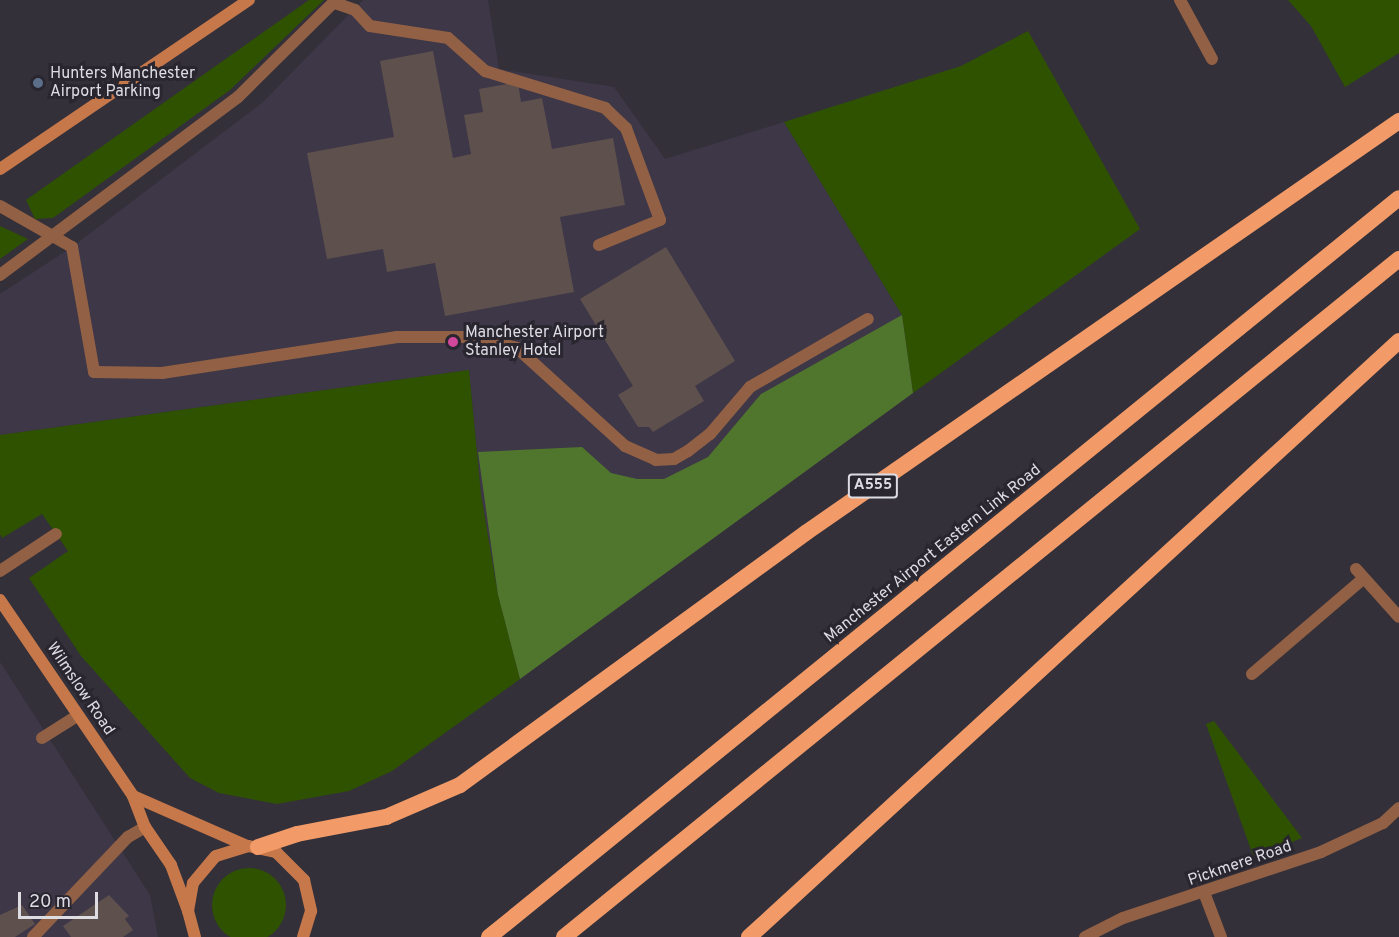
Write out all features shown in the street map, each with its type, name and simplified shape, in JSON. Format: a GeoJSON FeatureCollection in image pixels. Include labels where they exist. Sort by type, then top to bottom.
{"type":"FeatureCollection","features":[{"type":"Feature","properties":{"kind":"highway","name":"A555"},"geometry":{"type":"LineString","coordinates":[[253,847],[297,834],[395,814],[460,785],[817,525],[1399,121]]}},
{"type":"Feature","properties":{"kind":"highway","name":"Manchester Airport Eastern Link Road"},"geometry":{"type":"LineString","coordinates":[[489,937],[1399,198]]}},
{"type":"Feature","properties":{"kind":"highway"},"geometry":{"type":"LineString","coordinates":[[564,937],[1399,260]]}},
{"type":"Feature","properties":{"kind":"highway"},"geometry":{"type":"LineString","coordinates":[[749,937],[1399,341]]}},
{"type":"Feature","properties":{"kind":"main road"},"geometry":{"type":"LineString","coordinates":[[0,169],[249,0]]}},
{"type":"Feature","properties":{"kind":"main road","name":"Wilmslow Road"},"geometry":{"type":"LineString","coordinates":[[0,600],[133,796],[145,827],[171,865],[195,937]]}},
{"type":"Feature","properties":{"kind":"main road"},"geometry":{"type":"LineString","coordinates":[[133,796],[292,864],[304,880],[311,912],[313,937]]}},
{"type":"Feature","properties":{"kind":"main road"},"geometry":{"type":"LineString","coordinates":[[188,911],[189,892],[202,867],[229,850],[253,847]]}},
{"type":"Feature","properties":{"kind":"main road"},"geometry":{"type":"LineString","coordinates":[[303,937],[311,912]]}},
{"type":"Feature","properties":{"kind":"street"},"geometry":{"type":"LineString","coordinates":[[1180,0],[1212,58]]}},
{"type":"Feature","properties":{"kind":"street"},"geometry":{"type":"LineString","coordinates":[[0,275],[238,97],[335,2],[355,10],[370,26],[448,38],[485,71],[604,108],[612,114],[626,128],[660,220],[599,245]]}},
{"type":"Feature","properties":{"kind":"street"},"geometry":{"type":"LineString","coordinates":[[0,206],[51,239],[72,247],[94,372],[162,374],[397,338],[473,337],[517,348],[625,446],[656,460],[674,459],[688,451],[710,434],[750,387],[868,319]]}},
{"type":"Feature","properties":{"kind":"street"},"geometry":{"type":"LineString","coordinates":[[0,571],[56,534]]}},
{"type":"Feature","properties":{"kind":"street"},"geometry":{"type":"LineString","coordinates":[[1252,674],[1360,574],[1399,617]]}},
{"type":"Feature","properties":{"kind":"street"},"geometry":{"type":"LineString","coordinates":[[42,738],[77,716]]}},
{"type":"Feature","properties":{"kind":"street","name":"Pickmere Road"},"geometry":{"type":"LineString","coordinates":[[1085,937],[1123,918],[1205,895],[1358,837],[1399,808]]}},
{"type":"Feature","properties":{"kind":"street"},"geometry":{"type":"LineString","coordinates":[[33,937],[128,837],[145,827]]}},
{"type":"Feature","properties":{"kind":"street"},"geometry":{"type":"LineString","coordinates":[[1205,895],[1221,937]]}},
{"type":"Feature","properties":{"kind":"shaded area","name":"Manchester Airport Stanley Hotel"},"geometry":{"type":"Polygon","coordinates":[[[363,0],[488,0],[499,69],[614,87],[665,159],[784,122],[902,315],[913,393],[520,679],[498,595],[481,494],[469,370],[0,435],[0,294],[72,247],[262,103],[363,0]]]}},
{"type":"Feature","properties":{"kind":"shaded area"},"geometry":{"type":"Polygon","coordinates":[[[0,662],[150,895],[158,937],[0,937],[0,662]]]}},
{"type":"Feature","properties":{"kind":"green space"},"geometry":{"type":"Polygon","coordinates":[[[309,0],[324,0],[230,90],[53,218],[35,219],[26,200],[309,0]]]}},
{"type":"Feature","properties":{"kind":"green space"},"geometry":{"type":"Polygon","coordinates":[[[1288,0],[1399,0],[1399,53],[1345,87],[1311,26],[1288,0]]]}},
{"type":"Feature","properties":{"kind":"green space"},"geometry":{"type":"Polygon","coordinates":[[[1028,31],[1140,229],[913,393],[902,315],[784,122],[961,66],[1028,31]]]}},
{"type":"Feature","properties":{"kind":"green space"},"geometry":{"type":"Polygon","coordinates":[[[0,226],[28,239],[0,259],[0,226]]]}},
{"type":"Feature","properties":{"kind":"green space"},"geometry":{"type":"Polygon","coordinates":[[[902,315],[913,393],[520,679],[498,595],[478,452],[582,447],[611,473],[637,479],[664,479],[708,457],[761,394],[902,315]]]}},
{"type":"Feature","properties":{"kind":"green space"},"geometry":{"type":"Polygon","coordinates":[[[469,370],[481,494],[498,595],[520,679],[392,771],[349,791],[277,804],[219,793],[190,778],[81,656],[29,578],[68,551],[42,514],[2,538],[0,534],[0,435],[469,370]]]}},
{"type":"Feature","properties":{"kind":"green space"},"geometry":{"type":"Polygon","coordinates":[[[1214,721],[1302,838],[1254,858],[1206,724],[1214,721]]]}},
{"type":"Feature","properties":{"kind":"green space"},"geometry":{"type":"Polygon","coordinates":[[[249,868],[270,874],[280,884],[286,905],[280,926],[270,936],[249,942],[228,936],[218,926],[212,905],[218,884],[228,874],[249,868]]]}},
{"type":"Feature","properties":{"kind":"building"},"geometry":{"type":"Polygon","coordinates":[[[433,51],[453,158],[471,154],[464,115],[483,112],[479,89],[518,82],[521,102],[542,98],[552,149],[613,138],[625,205],[560,217],[574,292],[445,316],[435,263],[387,272],[383,249],[327,259],[307,153],[394,137],[380,61],[433,51]]]}},
{"type":"Feature","properties":{"kind":"building"},"geometry":{"type":"Polygon","coordinates":[[[666,247],[735,361],[695,386],[704,401],[653,432],[649,427],[638,427],[618,395],[633,386],[580,299],[666,247]]]}},
{"type":"Feature","properties":{"kind":"building"},"geometry":{"type":"Polygon","coordinates":[[[109,895],[129,916],[125,919],[133,930],[123,937],[71,937],[63,926],[109,895]]]}},
{"type":"Feature","properties":{"kind":"building"},"geometry":{"type":"Polygon","coordinates":[[[22,905],[35,924],[15,937],[0,937],[0,915],[22,905]]]}},
{"type":"Feature","properties":{"kind":"place","name":"Hunters Manchester Airport Parking"},"geometry":{"type":"Point","coordinates":[38,83]}},
{"type":"Feature","properties":{"kind":"place","name":"Manchester Airport Stanley Hotel"},"geometry":{"type":"Point","coordinates":[453,342]}}]}
